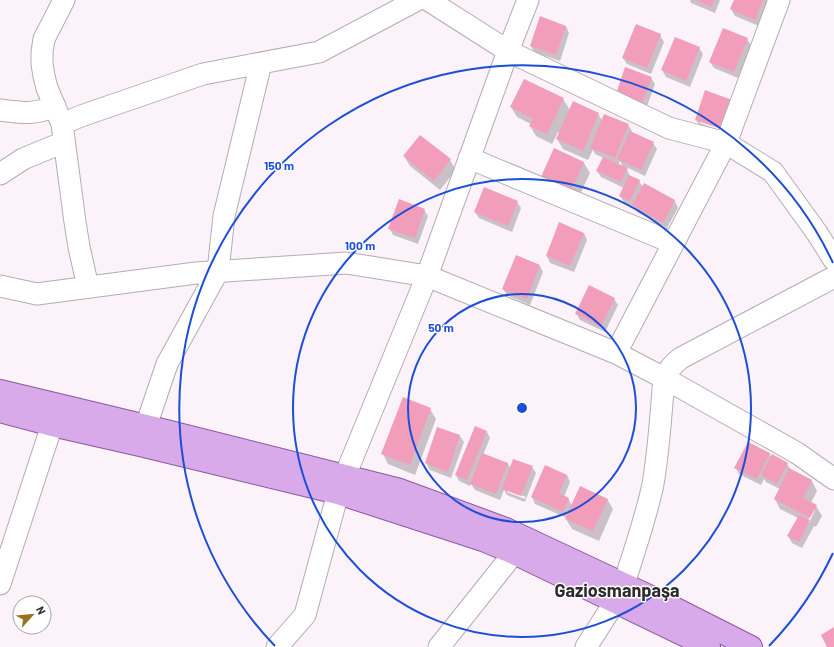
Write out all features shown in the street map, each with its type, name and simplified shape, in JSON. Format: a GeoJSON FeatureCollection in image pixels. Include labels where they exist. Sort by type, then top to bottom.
{"type":"FeatureCollection","features":[{"type":"Feature","properties":{"kind":"main road"},"geometry":{"type":"LineString","coordinates":[[0,391],[146,426],[341,484],[514,553],[620,593],[671,606],[751,647]]}},
{"type":"Feature","properties":{"kind":"main road"},"geometry":{"type":"LineString","coordinates":[[0,412],[140,445],[341,484],[400,490],[506,530],[620,593],[709,647]]}},
{"type":"Feature","properties":{"kind":"street"},"geometry":{"type":"LineString","coordinates":[[64,0],[44,40],[42,64],[47,88],[61,124],[79,247],[88,287]]}},
{"type":"Feature","properties":{"kind":"street"},"geometry":{"type":"LineString","coordinates":[[0,174],[23,159],[61,124],[203,74],[319,52],[417,0]]}},
{"type":"Feature","properties":{"kind":"street"},"geometry":{"type":"LineString","coordinates":[[428,0],[508,51],[669,128],[726,142],[773,172],[817,233],[834,260]]}},
{"type":"Feature","properties":{"kind":"street"},"geometry":{"type":"LineString","coordinates":[[277,647],[305,615],[341,484],[427,276],[508,51],[528,0]]}},
{"type":"Feature","properties":{"kind":"street"},"geometry":{"type":"LineString","coordinates":[[616,353],[726,142],[779,0]]}},
{"type":"Feature","properties":{"kind":"street"},"geometry":{"type":"LineString","coordinates":[[146,426],[167,364],[218,271],[224,216],[260,63]]}},
{"type":"Feature","properties":{"kind":"street"},"geometry":{"type":"LineString","coordinates":[[0,110],[29,113],[38,112],[61,124]]}},
{"type":"Feature","properties":{"kind":"street"},"geometry":{"type":"LineString","coordinates":[[469,158],[673,243]]}},
{"type":"Feature","properties":{"kind":"street"},"geometry":{"type":"LineString","coordinates":[[0,286],[37,294],[196,273],[346,263],[427,276],[616,353],[664,378],[797,453],[834,479]]}},
{"type":"Feature","properties":{"kind":"street"},"geometry":{"type":"LineString","coordinates":[[586,647],[620,593],[646,511],[657,461],[664,378],[668,370],[681,358],[834,277]]}},
{"type":"Feature","properties":{"kind":"street"},"geometry":{"type":"LineString","coordinates":[[0,584],[52,425]]}},
{"type":"Feature","properties":{"kind":"street"},"geometry":{"type":"LineString","coordinates":[[439,647],[514,553]]}},
{"type":"Feature","properties":{"kind":"building"},"geometry":{"type":"Polygon","coordinates":[[[696,0],[714,0],[711,7],[696,0]]]}},
{"type":"Feature","properties":{"kind":"building"},"geometry":{"type":"Polygon","coordinates":[[[734,0],[763,0],[755,20],[730,9],[734,0]]]}},
{"type":"Feature","properties":{"kind":"building"},"geometry":{"type":"Polygon","coordinates":[[[540,16],[566,26],[556,55],[530,46],[540,16]]]}},
{"type":"Feature","properties":{"kind":"building"},"geometry":{"type":"Polygon","coordinates":[[[636,24],[661,34],[647,68],[622,58],[636,24]]]}},
{"type":"Feature","properties":{"kind":"building"},"geometry":{"type":"Polygon","coordinates":[[[723,28],[748,38],[734,72],[709,62],[723,28]]]}},
{"type":"Feature","properties":{"kind":"building"},"geometry":{"type":"Polygon","coordinates":[[[675,37],[700,47],[686,81],[661,70],[675,37]]]}},
{"type":"Feature","properties":{"kind":"building"},"geometry":{"type":"Polygon","coordinates":[[[625,67],[652,77],[641,106],[615,97],[625,67]]]}},
{"type":"Feature","properties":{"kind":"building"},"geometry":{"type":"Polygon","coordinates":[[[524,79],[564,98],[547,134],[529,126],[533,119],[510,107],[524,79]]]}},
{"type":"Feature","properties":{"kind":"building"},"geometry":{"type":"Polygon","coordinates":[[[705,90],[732,100],[721,129],[695,120],[705,90]]]}},
{"type":"Feature","properties":{"kind":"building"},"geometry":{"type":"Polygon","coordinates":[[[573,101],[599,113],[583,151],[556,139],[573,101]]]}},
{"type":"Feature","properties":{"kind":"building"},"geometry":{"type":"Polygon","coordinates":[[[604,114],[629,124],[615,158],[590,148],[604,114]]]}},
{"type":"Feature","properties":{"kind":"building"},"geometry":{"type":"Polygon","coordinates":[[[630,131],[654,142],[641,170],[617,159],[630,131]]]}},
{"type":"Feature","properties":{"kind":"building"},"geometry":{"type":"Polygon","coordinates":[[[420,135],[451,159],[434,181],[403,156],[420,135]]]}},
{"type":"Feature","properties":{"kind":"building"},"geometry":{"type":"Polygon","coordinates":[[[554,148],[584,162],[570,193],[540,179],[554,148]]]}},
{"type":"Feature","properties":{"kind":"building"},"geometry":{"type":"Polygon","coordinates":[[[603,157],[628,168],[621,182],[596,171],[603,157]]]}},
{"type":"Feature","properties":{"kind":"building"},"geometry":{"type":"Polygon","coordinates":[[[629,175],[640,180],[630,201],[619,196],[629,175]]]}},
{"type":"Feature","properties":{"kind":"building"},"geometry":{"type":"Polygon","coordinates":[[[644,183],[675,200],[663,223],[632,205],[644,183]]]}},
{"type":"Feature","properties":{"kind":"building"},"geometry":{"type":"Polygon","coordinates":[[[484,187],[518,201],[508,226],[474,212],[484,187]]]}},
{"type":"Feature","properties":{"kind":"building"},"geometry":{"type":"Polygon","coordinates":[[[399,199],[425,209],[415,238],[388,229],[399,199]]]}},
{"type":"Feature","properties":{"kind":"building"},"geometry":{"type":"Polygon","coordinates":[[[559,222],[584,233],[570,266],[546,256],[559,222]]]}},
{"type":"Feature","properties":{"kind":"building"},"geometry":{"type":"Polygon","coordinates":[[[516,255],[540,265],[527,299],[502,289],[516,255]]]}},
{"type":"Feature","properties":{"kind":"building"},"geometry":{"type":"Polygon","coordinates":[[[589,285],[615,298],[601,326],[575,314],[589,285]]]}},
{"type":"Feature","properties":{"kind":"building"},"geometry":{"type":"Polygon","coordinates":[[[403,397],[431,408],[410,465],[381,454],[403,397]]]}},
{"type":"Feature","properties":{"kind":"building"},"geometry":{"type":"Polygon","coordinates":[[[475,426],[487,431],[467,480],[455,475],[475,426]]]}},
{"type":"Feature","properties":{"kind":"building"},"geometry":{"type":"Polygon","coordinates":[[[437,427],[460,435],[448,472],[425,463],[437,427]]]}},
{"type":"Feature","properties":{"kind":"building"},"geometry":{"type":"Polygon","coordinates":[[[748,442],[770,453],[757,479],[734,468],[748,442]]]}},
{"type":"Feature","properties":{"kind":"building"},"geometry":{"type":"Polygon","coordinates":[[[482,453],[508,463],[496,494],[470,484],[482,453]]]}},
{"type":"Feature","properties":{"kind":"building"},"geometry":{"type":"Polygon","coordinates":[[[772,454],[788,463],[777,484],[761,475],[772,454]]]}},
{"type":"Feature","properties":{"kind":"building"},"geometry":{"type":"Polygon","coordinates":[[[513,459],[533,466],[521,496],[502,489],[513,459]]]}},
{"type":"Feature","properties":{"kind":"building"},"geometry":{"type":"Polygon","coordinates":[[[545,465],[567,475],[559,493],[569,498],[563,512],[531,497],[545,465]]]}},
{"type":"Feature","properties":{"kind":"building"},"geometry":{"type":"Polygon","coordinates":[[[789,468],[812,480],[803,498],[817,505],[810,518],[774,499],[789,468]]]}},
{"type":"Feature","properties":{"kind":"building"},"geometry":{"type":"Polygon","coordinates":[[[580,486],[608,499],[593,531],[565,519],[580,486]]]}},
{"type":"Feature","properties":{"kind":"building"},"geometry":{"type":"Polygon","coordinates":[[[799,515],[810,520],[799,542],[787,536],[799,515]]]}},
{"type":"Feature","properties":{"kind":"building"},"geometry":{"type":"Polygon","coordinates":[[[834,627],[834,647],[827,647],[821,635],[834,627]]]}},
{"type":"Feature","properties":{"kind":"district","name":"Gaziosmanpaşa"},"geometry":{"type":"Point","coordinates":[617,590]}}]}
